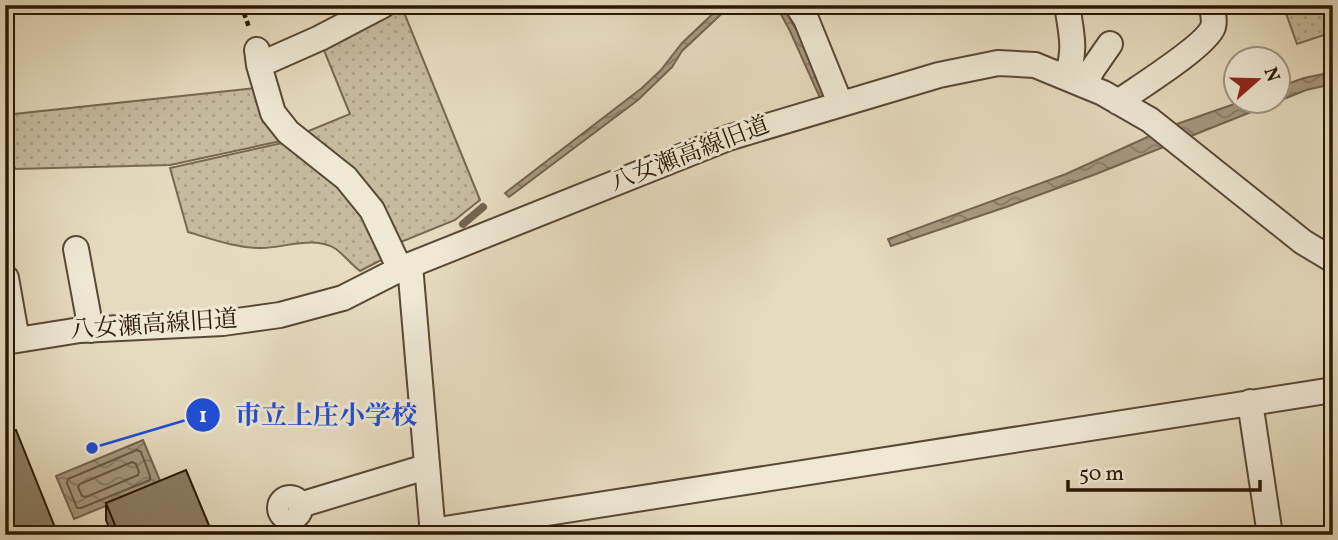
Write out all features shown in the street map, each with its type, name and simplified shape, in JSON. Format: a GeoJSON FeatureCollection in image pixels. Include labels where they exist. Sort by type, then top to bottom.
{"type":"FeatureCollection","features":[{"type":"Feature","properties":{"kind":"street"},"geometry":{"type":"LineString","coordinates":[[383,5],[320,38],[258,57],[273,113],[288,132],[346,178],[372,210],[405,267],[432,533],[1333,390]]}},
{"type":"Feature","properties":{"kind":"street"},"geometry":{"type":"LineString","coordinates":[[797,5],[806,19],[840,103]]}},
{"type":"Feature","properties":{"kind":"street"},"geometry":{"type":"LineString","coordinates":[[1067,5],[1075,81],[1092,71],[1110,44]]}},
{"type":"Feature","properties":{"kind":"street"},"geometry":{"type":"LineString","coordinates":[[1118,102],[1195,48],[1213,28],[1214,13],[1211,5]]}},
{"type":"Feature","properties":{"kind":"street","name":"八女瀬高線旧道"},"geometry":{"type":"LineString","coordinates":[[11,341],[91,330],[223,323],[279,315],[343,298],[405,267],[728,138],[939,75],[998,63],[1035,65],[1075,81],[1150,120],[1303,242],[1333,260]]}},
{"type":"Feature","properties":{"kind":"street"},"geometry":{"type":"LineString","coordinates":[[76,249],[91,330]]}},
{"type":"Feature","properties":{"kind":"street"},"geometry":{"type":"LineString","coordinates":[[6,278],[11,341]]}},
{"type":"Feature","properties":{"kind":"street"},"geometry":{"type":"LineString","coordinates":[[1250,402],[1270,535]]}},
{"type":"Feature","properties":{"kind":"street"},"geometry":{"type":"LineString","coordinates":[[300,505],[426,467]]}},
{"type":"Feature","properties":{"kind":"shaded area"},"geometry":{"type":"Polygon","coordinates":[[[396,5],[401,5],[480,200],[455,220],[401,242],[383,205],[362,179],[306,132],[350,114],[321,43],[396,5]]]}},
{"type":"Feature","properties":{"kind":"shaded area"},"geometry":{"type":"Polygon","coordinates":[[[1283,5],[1333,5],[1333,32],[1297,44],[1283,5]]]}},
{"type":"Feature","properties":{"kind":"shaded area"},"geometry":{"type":"Polygon","coordinates":[[[257,88],[281,141],[170,165],[15,169],[5,134],[5,115],[257,88]]]}},
{"type":"Feature","properties":{"kind":"shaded area"},"geometry":{"type":"Polygon","coordinates":[[[282,143],[299,151],[353,200],[385,258],[360,271],[328,245],[309,243],[252,248],[188,232],[170,168],[282,143]]]}},
{"type":"Feature","properties":{"kind":"water"},"geometry":{"type":"Polygon","coordinates":[[[722,5],[731,5],[682,51],[672,67],[638,100],[509,197],[505,193],[642,88],[661,70],[682,43],[722,5]]]}},
{"type":"Feature","properties":{"kind":"water"},"geometry":{"type":"Polygon","coordinates":[[[776,5],[782,5],[797,31],[825,96],[820,98],[776,5]]]}},
{"type":"Feature","properties":{"kind":"water"},"geometry":{"type":"Polygon","coordinates":[[[1333,72],[1333,84],[1292,96],[1292,82],[1333,72]]]}},
{"type":"Feature","properties":{"kind":"water"},"geometry":{"type":"Polygon","coordinates":[[[1222,108],[1222,116],[1241,116],[1009,206],[891,246],[888,239],[1066,174],[1174,125],[1222,108]]]}},
{"type":"Feature","properties":{"kind":"water"},"geometry":{"type":"Polygon","coordinates":[[[143,440],[161,483],[74,519],[56,476],[143,440]]]}},
{"type":"Feature","properties":{"kind":"building"},"geometry":{"type":"Polygon","coordinates":[[[16,430],[58,535],[5,535],[5,434],[16,430]]]}},
{"type":"Feature","properties":{"kind":"building"},"geometry":{"type":"Polygon","coordinates":[[[186,470],[213,535],[119,535],[106,503],[186,470]]]}},
{"type":"Feature","properties":{"kind":"waterway"},"geometry":{"type":"LineString","coordinates":[[463,224],[483,207]]}},
{"type":"Feature","properties":{"kind":"place","name":"市立上庄小学校"},"geometry":{"type":"Point","coordinates":[92,448]}}]}
